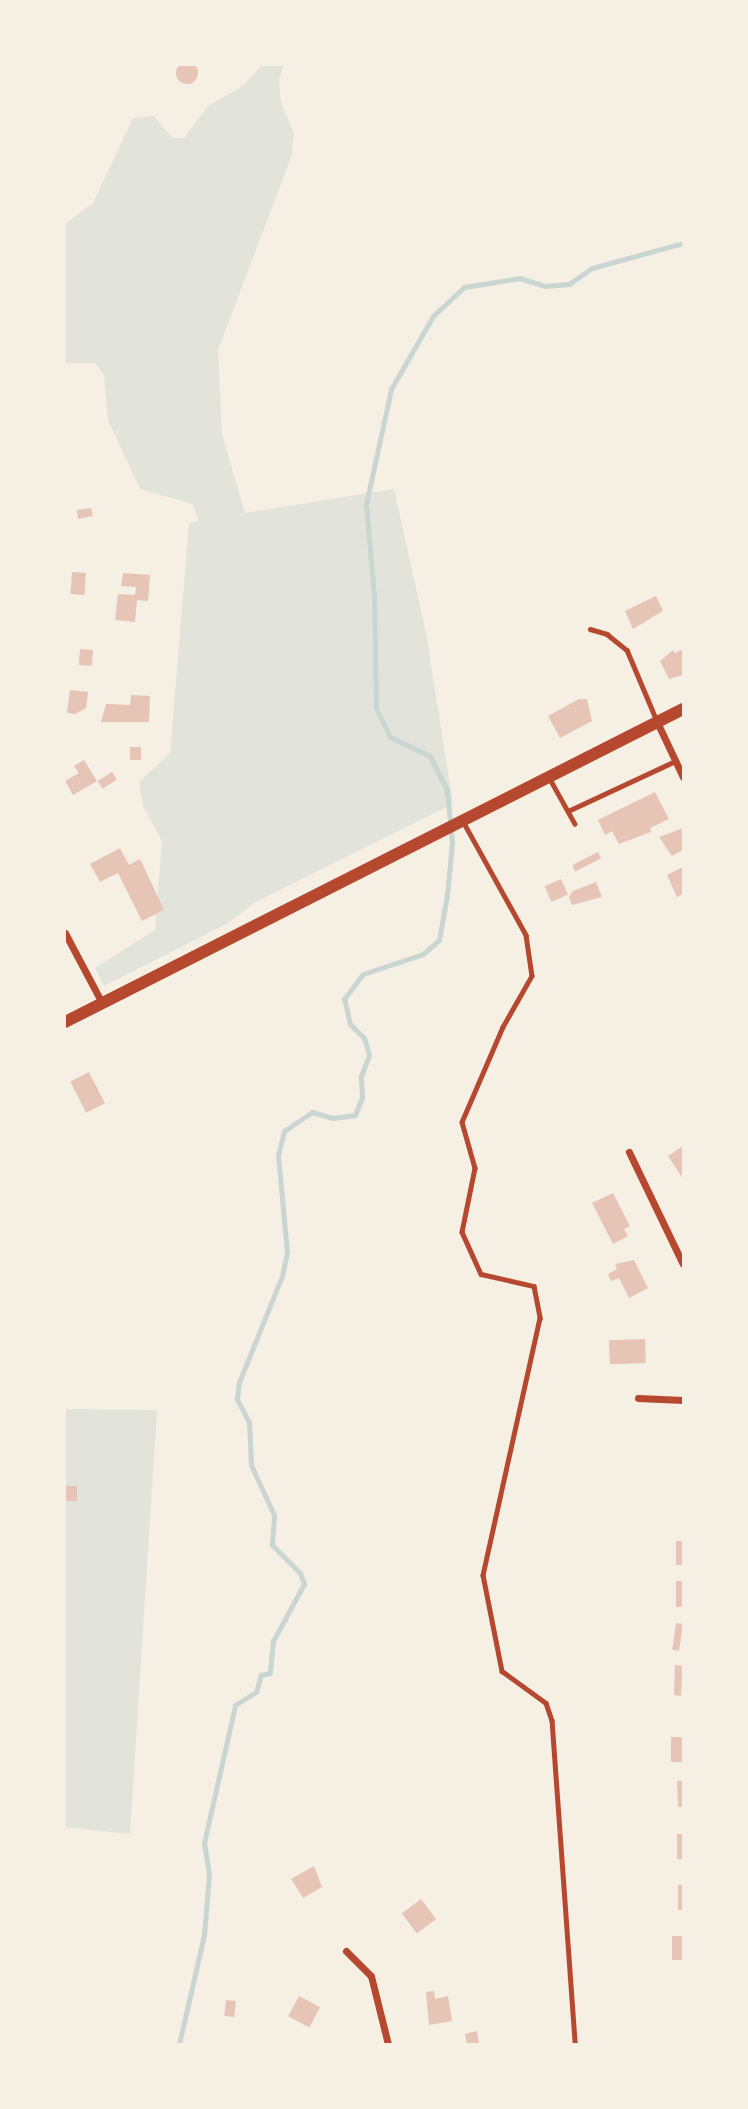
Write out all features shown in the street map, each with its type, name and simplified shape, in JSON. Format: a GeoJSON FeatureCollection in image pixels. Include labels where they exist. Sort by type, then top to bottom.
{"type":"FeatureCollection","features":[{"type":"Feature","properties":{"kind":"main road"},"geometry":{"type":"LineString","coordinates":[[65,1022],[683,709]]}},
{"type":"Feature","properties":{"kind":"street"},"geometry":{"type":"LineString","coordinates":[[657,722],[683,777]]}},
{"type":"Feature","properties":{"kind":"street"},"geometry":{"type":"LineString","coordinates":[[65,933],[102,1003]]}},
{"type":"Feature","properties":{"kind":"street"},"geometry":{"type":"LineString","coordinates":[[629,1152],[683,1264]]}},
{"type":"Feature","properties":{"kind":"street"},"geometry":{"type":"LineString","coordinates":[[638,1398],[683,1399]]}},
{"type":"Feature","properties":{"kind":"street"},"geometry":{"type":"LineString","coordinates":[[346,1951],[371,1976],[388,2044]]}},
{"type":"Feature","properties":{"kind":"lane"},"geometry":{"type":"LineString","coordinates":[[590,629],[607,634],[627,650],[657,722]]}},
{"type":"Feature","properties":{"kind":"lane"},"geometry":{"type":"LineString","coordinates":[[568,811],[676,761]]}},
{"type":"Feature","properties":{"kind":"lane"},"geometry":{"type":"LineString","coordinates":[[549,777],[575,824]]}},
{"type":"Feature","properties":{"kind":"lane"},"geometry":{"type":"LineString","coordinates":[[462,821],[526,935],[532,976],[503,1027],[462,1122],[475,1168],[462,1232],[481,1274],[534,1286],[540,1318],[483,1575],[502,1671],[546,1703],[552,1720],[575,2044]]}},
{"type":"Feature","properties":{"kind":"shaded area"},"geometry":{"type":"Polygon","coordinates":[[[262,65],[284,65],[279,80],[281,103],[294,133],[292,155],[218,350],[222,434],[245,513],[394,489],[426,633],[453,804],[255,902],[228,923],[104,986],[95,968],[155,930],[162,841],[143,806],[139,782],[170,753],[189,523],[199,521],[192,504],[140,489],[108,420],[104,375],[95,363],[65,363],[65,224],[93,203],[133,118],[154,116],[172,138],[184,138],[208,106],[244,85],[262,65]]]}},
{"type":"Feature","properties":{"kind":"shaded area"},"geometry":{"type":"Polygon","coordinates":[[[65,1409],[157,1410],[130,1834],[65,1827],[65,1409]]]}},
{"type":"Feature","properties":{"kind":"building"},"geometry":{"type":"Polygon","coordinates":[[[187,62],[195,65],[198,73],[195,81],[187,84],[179,81],[176,73],[179,65],[187,62]]]}},
{"type":"Feature","properties":{"kind":"building"},"geometry":{"type":"Polygon","coordinates":[[[91,508],[93,516],[78,519],[77,510],[91,508]]]}},
{"type":"Feature","properties":{"kind":"building"},"geometry":{"type":"Polygon","coordinates":[[[72,572],[86,573],[84,595],[70,594],[72,572]]]}},
{"type":"Feature","properties":{"kind":"building"},"geometry":{"type":"Polygon","coordinates":[[[123,573],[150,575],[148,601],[137,600],[135,622],[115,620],[118,594],[135,595],[136,587],[121,586],[123,573]]]}},
{"type":"Feature","properties":{"kind":"building"},"geometry":{"type":"Polygon","coordinates":[[[656,596],[663,611],[633,629],[625,611],[656,596]]]}},
{"type":"Feature","properties":{"kind":"building"},"geometry":{"type":"Polygon","coordinates":[[[80,649],[93,650],[92,666],[79,665],[80,649]]]}},
{"type":"Feature","properties":{"kind":"building"},"geometry":{"type":"Polygon","coordinates":[[[683,649],[683,675],[669,679],[660,661],[673,650],[675,653],[683,649]]]}},
{"type":"Feature","properties":{"kind":"building"},"geometry":{"type":"Polygon","coordinates":[[[70,690],[88,692],[86,708],[75,714],[67,713],[70,690]]]}},
{"type":"Feature","properties":{"kind":"building"},"geometry":{"type":"Polygon","coordinates":[[[131,695],[150,696],[149,722],[101,722],[106,704],[130,705],[131,695]]]}},
{"type":"Feature","properties":{"kind":"building"},"geometry":{"type":"Polygon","coordinates":[[[579,699],[587,699],[592,721],[560,738],[548,716],[579,699]]]}},
{"type":"Feature","properties":{"kind":"building"},"geometry":{"type":"Polygon","coordinates":[[[130,747],[141,747],[141,760],[130,760],[130,747]]]}},
{"type":"Feature","properties":{"kind":"building"},"geometry":{"type":"Polygon","coordinates":[[[84,760],[97,781],[73,795],[65,781],[79,773],[74,766],[84,760]]]}},
{"type":"Feature","properties":{"kind":"building"},"geometry":{"type":"Polygon","coordinates":[[[112,772],[117,780],[102,789],[98,781],[112,772]]]}},
{"type":"Feature","properties":{"kind":"building"},"geometry":{"type":"Polygon","coordinates":[[[655,792],[669,819],[650,828],[651,832],[619,844],[612,831],[605,835],[598,820],[655,792]]]}},
{"type":"Feature","properties":{"kind":"building"},"geometry":{"type":"Polygon","coordinates":[[[683,828],[683,850],[672,856],[659,837],[683,828]]]}},
{"type":"Feature","properties":{"kind":"building"},"geometry":{"type":"Polygon","coordinates":[[[120,848],[129,865],[140,859],[164,910],[142,921],[118,873],[100,882],[90,864],[120,848]]]}},
{"type":"Feature","properties":{"kind":"building"},"geometry":{"type":"Polygon","coordinates":[[[598,852],[601,858],[575,871],[572,865],[598,852]]]}},
{"type":"Feature","properties":{"kind":"building"},"geometry":{"type":"Polygon","coordinates":[[[683,867],[683,894],[677,897],[667,875],[683,867]]]}},
{"type":"Feature","properties":{"kind":"building"},"geometry":{"type":"Polygon","coordinates":[[[561,879],[568,895],[551,902],[545,886],[561,879]]]}},
{"type":"Feature","properties":{"kind":"building"},"geometry":{"type":"Polygon","coordinates":[[[596,882],[602,897],[572,905],[569,897],[573,891],[596,882]]]}},
{"type":"Feature","properties":{"kind":"building"},"geometry":{"type":"Polygon","coordinates":[[[89,1072],[105,1103],[86,1113],[70,1082],[89,1072]]]}},
{"type":"Feature","properties":{"kind":"building"},"geometry":{"type":"Polygon","coordinates":[[[683,1146],[683,1179],[668,1156],[683,1146]]]}},
{"type":"Feature","properties":{"kind":"building"},"geometry":{"type":"Polygon","coordinates":[[[613,1193],[630,1226],[624,1229],[628,1236],[613,1244],[592,1203],[613,1193]]]}},
{"type":"Feature","properties":{"kind":"building"},"geometry":{"type":"Polygon","coordinates":[[[634,1260],[648,1288],[629,1298],[619,1278],[611,1281],[608,1274],[617,1269],[615,1264],[634,1260]]]}},
{"type":"Feature","properties":{"kind":"building"},"geometry":{"type":"Polygon","coordinates":[[[645,1339],[646,1363],[610,1364],[609,1340],[645,1339]]]}},
{"type":"Feature","properties":{"kind":"building"},"geometry":{"type":"Polygon","coordinates":[[[65,1486],[77,1486],[77,1501],[65,1501],[65,1486]]]}},
{"type":"Feature","properties":{"kind":"building"},"geometry":{"type":"Polygon","coordinates":[[[676,1541],[683,1541],[683,1565],[676,1565],[676,1541]]]}},
{"type":"Feature","properties":{"kind":"building"},"geometry":{"type":"Polygon","coordinates":[[[676,1581],[683,1581],[683,1607],[676,1607],[676,1581]]]}},
{"type":"Feature","properties":{"kind":"building"},"geometry":{"type":"Polygon","coordinates":[[[676,1623],[683,1624],[679,1651],[672,1650],[676,1623]]]}},
{"type":"Feature","properties":{"kind":"building"},"geometry":{"type":"Polygon","coordinates":[[[675,1665],[683,1666],[681,1696],[674,1695],[675,1665]]]}},
{"type":"Feature","properties":{"kind":"building"},"geometry":{"type":"Polygon","coordinates":[[[671,1737],[683,1737],[683,1762],[671,1762],[671,1737]]]}},
{"type":"Feature","properties":{"kind":"building"},"geometry":{"type":"Polygon","coordinates":[[[677,1781],[683,1781],[683,1807],[678,1807],[677,1781]]]}},
{"type":"Feature","properties":{"kind":"building"},"geometry":{"type":"Polygon","coordinates":[[[677,1834],[683,1834],[683,1859],[677,1859],[677,1834]]]}},
{"type":"Feature","properties":{"kind":"building"},"geometry":{"type":"Polygon","coordinates":[[[314,1866],[322,1887],[303,1898],[291,1879],[314,1866]]]}},
{"type":"Feature","properties":{"kind":"building"},"geometry":{"type":"Polygon","coordinates":[[[678,1885],[683,1885],[683,1910],[678,1910],[678,1885]]]}},
{"type":"Feature","properties":{"kind":"building"},"geometry":{"type":"Polygon","coordinates":[[[421,1899],[436,1919],[417,1933],[402,1913],[421,1899]]]}},
{"type":"Feature","properties":{"kind":"building"},"geometry":{"type":"Polygon","coordinates":[[[672,1936],[683,1936],[683,1960],[672,1960],[672,1936]]]}},
{"type":"Feature","properties":{"kind":"building"},"geometry":{"type":"Polygon","coordinates":[[[434,1991],[435,1999],[448,1996],[452,2021],[429,2025],[426,1992],[434,1991]]]}},
{"type":"Feature","properties":{"kind":"building"},"geometry":{"type":"Polygon","coordinates":[[[299,1996],[320,2007],[309,2028],[288,2016],[299,1996]]]}},
{"type":"Feature","properties":{"kind":"building"},"geometry":{"type":"Polygon","coordinates":[[[226,2000],[236,2001],[234,2017],[224,2016],[226,2000]]]}},
{"type":"Feature","properties":{"kind":"building"},"geometry":{"type":"Polygon","coordinates":[[[477,2031],[479,2044],[467,2044],[465,2034],[477,2031]]]}},
{"type":"Feature","properties":{"kind":"waterway"},"geometry":{"type":"LineString","coordinates":[[179,2044],[204,1935],[209,1874],[204,1843],[235,1705],[256,1692],[261,1675],[270,1673],[273,1641],[304,1584],[300,1573],[272,1545],[274,1515],[251,1465],[249,1422],[237,1399],[239,1382],[282,1276],[287,1252],[278,1155],[284,1131],[312,1112],[333,1118],[355,1115],[362,1098],[361,1076],[369,1055],[364,1038],[350,1024],[344,999],[363,974],[423,954],[439,940],[447,895],[452,843],[447,790],[430,756],[390,737],[376,708],[374,596],[366,504],[391,389],[433,316],[464,287],[520,278],[545,286],[569,284],[592,268],[683,243]]}}]}
